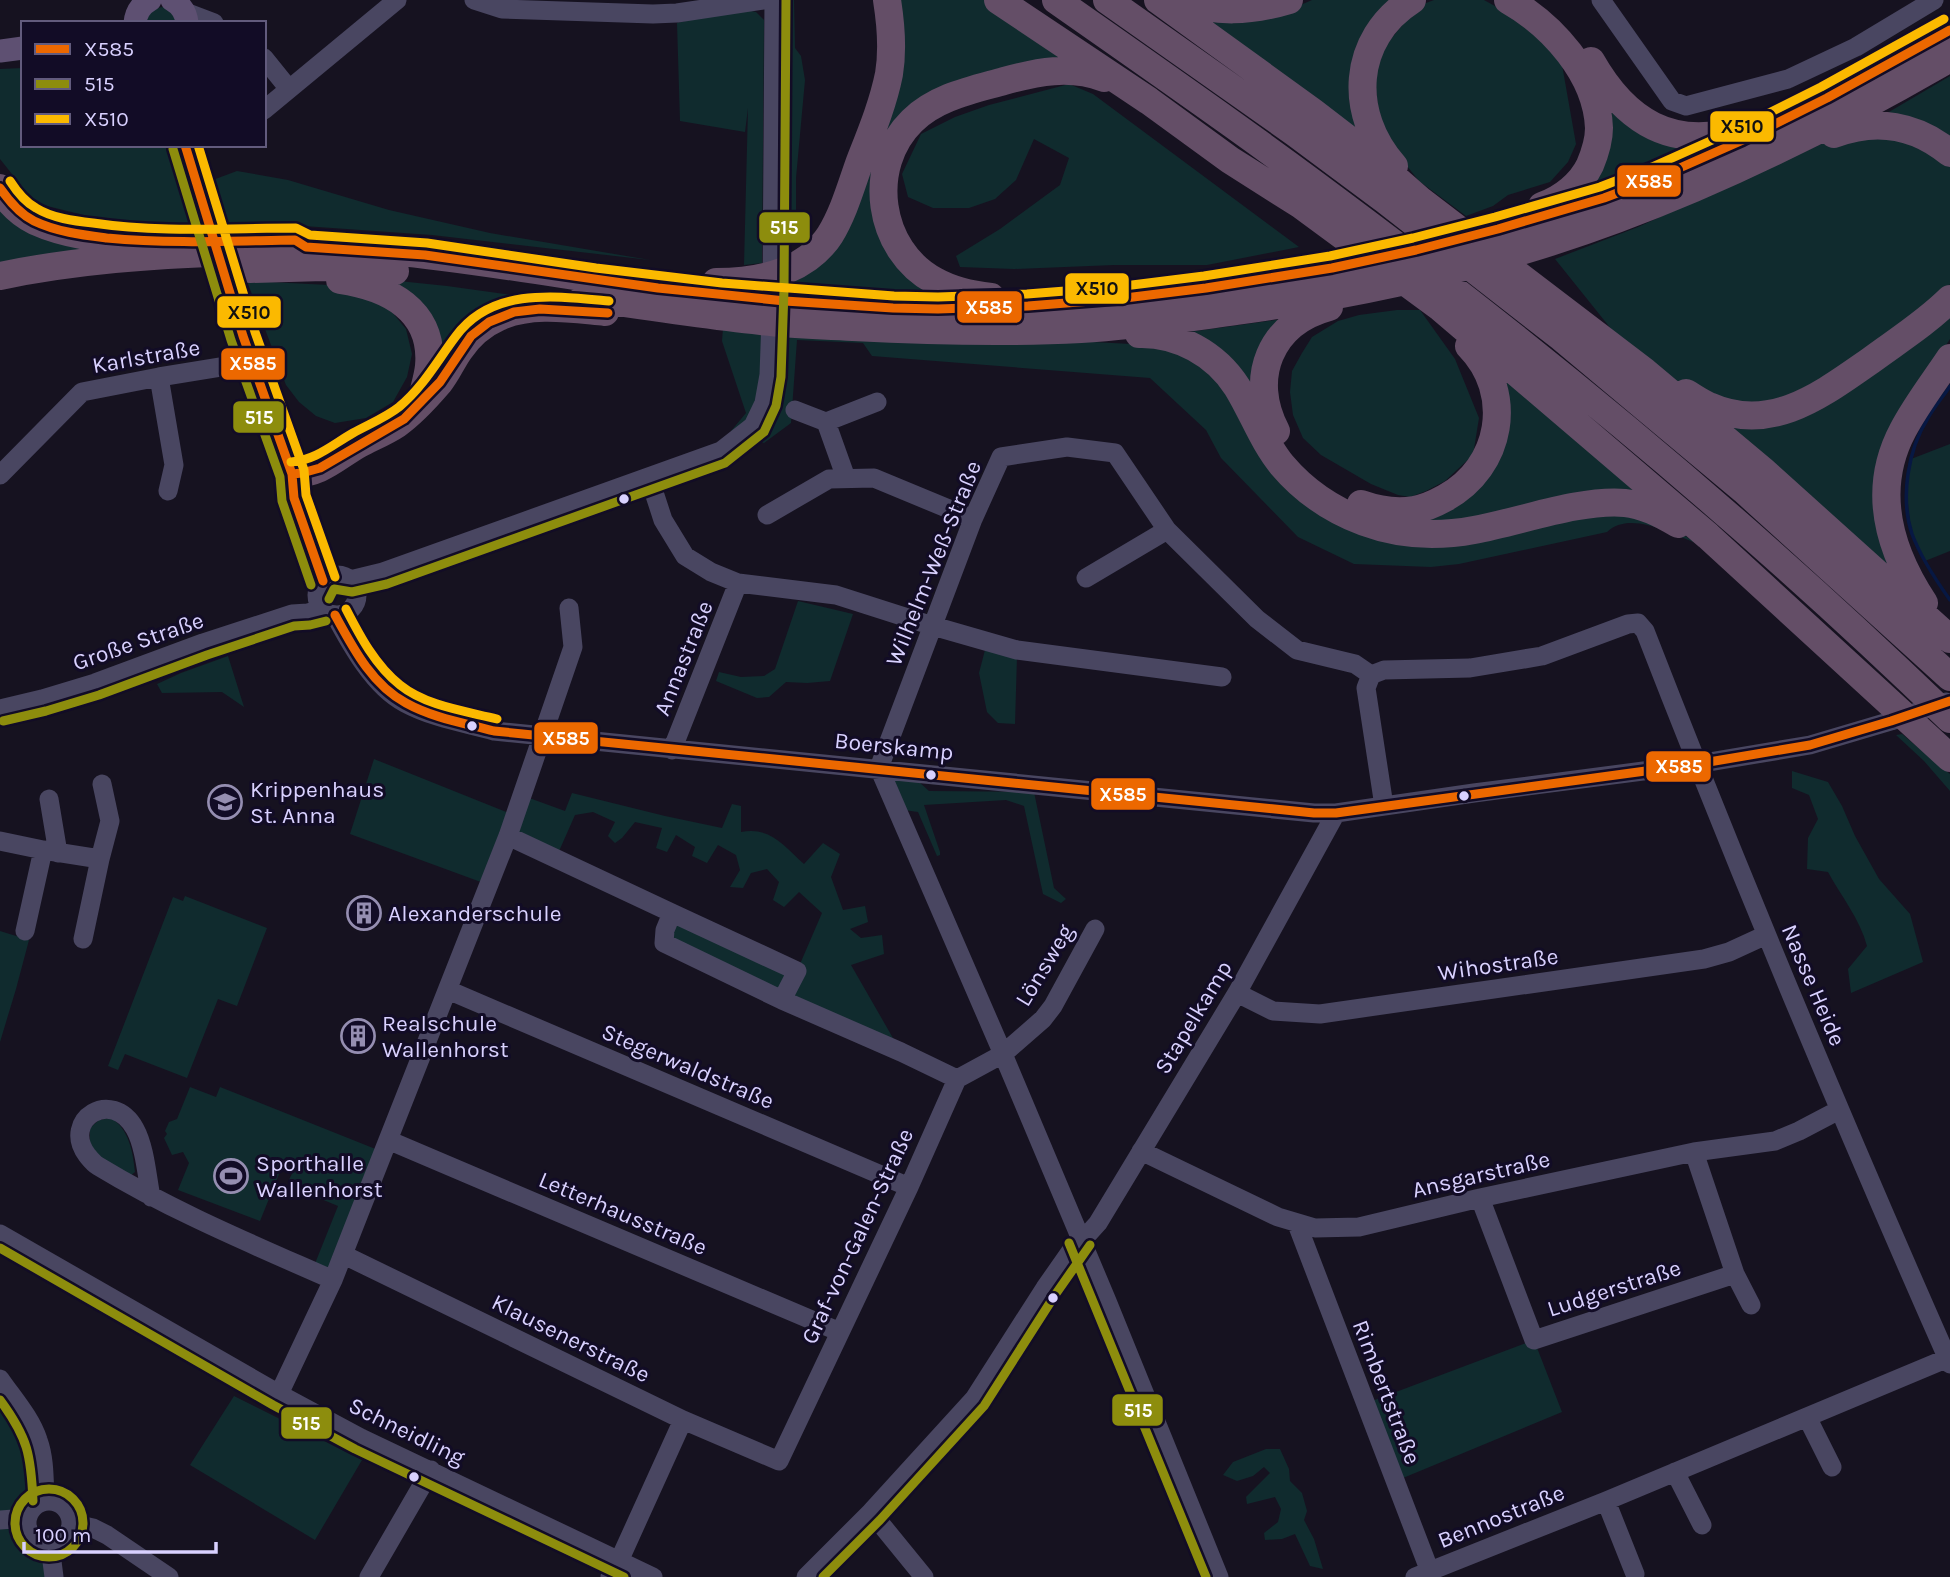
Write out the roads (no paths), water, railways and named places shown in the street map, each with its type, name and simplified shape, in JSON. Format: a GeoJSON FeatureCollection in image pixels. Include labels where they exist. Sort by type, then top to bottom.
{"type":"FeatureCollection","features":[{"type":"Feature","properties":{"kind":"highway"},"geometry":{"type":"LineString","coordinates":[[290,468],[306,474],[398,424],[441,380],[471,335],[502,316],[526,310],[555,308],[747,327],[764,310],[784,271],[809,258],[828,238],[839,217],[883,99],[889,74],[891,26],[887,0]]}},
{"type":"Feature","properties":{"kind":"highway"},"geometry":{"type":"LineString","coordinates":[[999,0],[1230,160],[1301,205],[1441,308],[1708,536],[1950,758]]}},
{"type":"Feature","properties":{"kind":"highway"},"geometry":{"type":"LineString","coordinates":[[1055,0],[1289,165],[1541,358],[1725,512],[1950,719]]}},
{"type":"Feature","properties":{"kind":"highway"},"geometry":{"type":"LineString","coordinates":[[1107,0],[1339,165],[1561,337],[1744,490],[1950,677]]}},
{"type":"Feature","properties":{"kind":"highway"},"geometry":{"type":"LineString","coordinates":[[1158,0],[1313,112],[1365,152],[1421,201],[1644,372],[1762,470],[1949,638]]}},
{"type":"Feature","properties":{"kind":"highway"},"geometry":{"type":"LineString","coordinates":[[1177,0],[1218,10],[1243,10],[1267,7],[1289,0]]}},
{"type":"Feature","properties":{"kind":"highway"},"geometry":{"type":"LineString","coordinates":[[1412,0],[1382,25],[1371,44],[1364,65],[1362,87],[1365,110],[1372,131],[1384,154],[1413,183],[1421,201]]}},
{"type":"Feature","properties":{"kind":"highway"},"geometry":{"type":"LineString","coordinates":[[1481,235],[1496,221],[1550,203],[1569,191],[1586,173],[1595,152],[1599,130],[1596,108],[1588,85],[1573,58],[1553,32],[1508,0]]}},
{"type":"Feature","properties":{"kind":"highway"},"geometry":{"type":"LineString","coordinates":[[1535,0],[1569,29],[1585,49],[1616,99],[1654,127],[1684,136],[1712,136],[1740,130],[1765,120],[1826,137],[1846,129],[1892,126],[1916,131],[1937,142],[1950,153]]}},
{"type":"Feature","properties":{"kind":"highway"},"geometry":{"type":"LineString","coordinates":[[0,276],[68,263],[251,253],[295,240],[306,247],[415,254],[592,279],[615,275],[704,281],[764,310],[896,329],[1082,329],[1179,319],[1389,286],[1514,254],[1616,220],[1694,189],[1794,130],[1843,91],[1950,30]]}},
{"type":"Feature","properties":{"kind":"highway"},"geometry":{"type":"LineString","coordinates":[[283,268],[324,267],[441,275],[634,305],[764,310],[853,307],[948,309],[1091,302],[1273,279],[1362,263],[1481,235],[1612,195],[1746,141],[1794,130],[1885,95],[1950,58]]}},
{"type":"Feature","properties":{"kind":"highway"},"geometry":{"type":"LineString","coordinates":[[1091,302],[1073,295],[989,297],[935,281],[918,269],[894,238],[886,220],[883,181],[892,149],[912,120],[947,98],[1021,76],[1059,70],[1098,76],[1130,89]]}},
{"type":"Feature","properties":{"kind":"highway"},"geometry":{"type":"LineString","coordinates":[[0,188],[18,210],[34,220],[74,233],[136,241],[185,256]]}},
{"type":"Feature","properties":{"kind":"highway"},"geometry":{"type":"LineString","coordinates":[[251,253],[300,275],[352,281],[385,291],[405,303],[416,315],[429,348],[429,365],[421,403]]}},
{"type":"Feature","properties":{"kind":"highway"},"geometry":{"type":"LineString","coordinates":[[0,292],[100,277],[185,256]]}},
{"type":"Feature","properties":{"kind":"highway"},"geometry":{"type":"LineString","coordinates":[[1347,294],[1330,307],[1303,317],[1285,331],[1271,349],[1265,371],[1266,410],[1275,429],[1304,468],[1323,484],[1352,501],[1374,509],[1417,510],[1456,492],[1474,475],[1494,440],[1497,414],[1493,386],[1476,353],[1446,322],[1441,308]]}},
{"type":"Feature","properties":{"kind":"highway"},"geometry":{"type":"LineString","coordinates":[[1644,372],[1709,407],[1736,414],[1762,415],[1788,410],[1821,395],[1923,323],[1950,299]]}},
{"type":"Feature","properties":{"kind":"highway"},"geometry":{"type":"LineString","coordinates":[[1082,329],[1093,335],[1150,334],[1169,337],[1189,344],[1207,356],[1224,370],[1236,386],[1267,444],[1300,485],[1322,501],[1365,522],[1394,530],[1445,534],[1472,531],[1578,507],[1625,503],[1647,508],[1692,533],[1708,536]]}},
{"type":"Feature","properties":{"kind":"highway"},"geometry":{"type":"LineString","coordinates":[[1949,638],[1911,584],[1899,559],[1887,517],[1886,496],[1888,474],[1902,432],[1950,358]]}},
{"type":"Feature","properties":{"kind":"main road"},"geometry":{"type":"LineString","coordinates":[[132,21],[149,0]]}},
{"type":"Feature","properties":{"kind":"main road"},"geometry":{"type":"LineString","coordinates":[[0,51],[21,48]]}},
{"type":"Feature","properties":{"kind":"main road"},"geometry":{"type":"LineString","coordinates":[[186,147],[251,360],[290,468]]}},
{"type":"Feature","properties":{"kind":"street"},"geometry":{"type":"LineString","coordinates":[[266,108],[397,0]]}},
{"type":"Feature","properties":{"kind":"street"},"geometry":{"type":"LineString","coordinates":[[474,0],[502,9],[653,14],[763,0]]}},
{"type":"Feature","properties":{"kind":"street"},"geometry":{"type":"LineString","coordinates":[[336,595],[383,572],[721,451],[752,426],[764,403],[769,375],[774,0]]}},
{"type":"Feature","properties":{"kind":"street"},"geometry":{"type":"LineString","coordinates":[[1601,0],[1672,101],[1686,106],[1788,79],[1856,47],[1934,0]]}},
{"type":"Feature","properties":{"kind":"street"},"geometry":{"type":"LineString","coordinates":[[181,12],[208,21]]}},
{"type":"Feature","properties":{"kind":"street"},"geometry":{"type":"LineString","coordinates":[[266,60],[289,89]]}},
{"type":"Feature","properties":{"kind":"street","name":"Karlstraße"},"geometry":{"type":"LineString","coordinates":[[0,475],[82,392],[251,360]]}},
{"type":"Feature","properties":{"kind":"street"},"geometry":{"type":"LineString","coordinates":[[159,377],[174,465],[168,491]]}},
{"type":"Feature","properties":{"kind":"street"},"geometry":{"type":"LineString","coordinates":[[795,411],[826,422],[877,402]]}},
{"type":"Feature","properties":{"kind":"street"},"geometry":{"type":"LineString","coordinates":[[826,422],[846,478]]}},
{"type":"Feature","properties":{"kind":"street","name":"Wilhelm-Weß-Straße"},"geometry":{"type":"LineString","coordinates":[[878,768],[973,519],[1002,457],[1067,447],[1115,453],[1167,530],[1257,619],[1297,650],[1356,664],[1371,675]]}},
{"type":"Feature","properties":{"kind":"street","name":"Boerskamp"},"geometry":{"type":"LineString","coordinates":[[290,468],[294,498],[336,595],[355,648],[375,677],[389,692],[405,703],[445,718],[494,731],[1300,812],[1336,813],[1697,764],[1810,745],[1950,701]]}},
{"type":"Feature","properties":{"kind":"street"},"geometry":{"type":"LineString","coordinates":[[649,477],[663,520],[685,556],[711,572],[738,583],[836,595],[1017,650],[1222,677]]}},
{"type":"Feature","properties":{"kind":"street"},"geometry":{"type":"LineString","coordinates":[[766,515],[829,479],[874,478],[973,519]]}},
{"type":"Feature","properties":{"kind":"street"},"geometry":{"type":"LineString","coordinates":[[1086,578],[1167,530]]}},
{"type":"Feature","properties":{"kind":"street","name":"Annastraße"},"geometry":{"type":"LineString","coordinates":[[672,750],[738,583]]}},
{"type":"Feature","properties":{"kind":"street","name":"Große Straße"},"geometry":{"type":"LineString","coordinates":[[0,709],[95,683],[292,614],[304,604],[336,595]]}},
{"type":"Feature","properties":{"kind":"street"},"geometry":{"type":"LineString","coordinates":[[279,1394],[344,1255],[508,836],[573,647],[569,608]]}},
{"type":"Feature","properties":{"kind":"street","name":"Nasse Heide"},"geometry":{"type":"LineString","coordinates":[[1371,675],[1384,670],[1470,668],[1542,656],[1628,624],[1638,624],[1645,631],[1766,935],[1949,1361]]}},
{"type":"Feature","properties":{"kind":"street"},"geometry":{"type":"LineString","coordinates":[[1371,675],[1366,688],[1384,806]]}},
{"type":"Feature","properties":{"kind":"street"},"geometry":{"type":"LineString","coordinates":[[878,768],[1003,1054],[1219,1577]]}},
{"type":"Feature","properties":{"kind":"street"},"geometry":{"type":"LineString","coordinates":[[83,939],[110,821],[102,783]]}},
{"type":"Feature","properties":{"kind":"street"},"geometry":{"type":"LineString","coordinates":[[24,931],[51,852],[49,799]]}},
{"type":"Feature","properties":{"kind":"street","name":"Stapelkamp"},"geometry":{"type":"LineString","coordinates":[[806,1577],[872,1511],[974,1399],[1080,1238],[1098,1223],[1237,993],[1336,813]]}},
{"type":"Feature","properties":{"kind":"street"},"geometry":{"type":"LineString","coordinates":[[508,836],[797,971],[782,1000]]}},
{"type":"Feature","properties":{"kind":"street"},"geometry":{"type":"LineString","coordinates":[[0,841],[100,859]]}},
{"type":"Feature","properties":{"kind":"street"},"geometry":{"type":"LineString","coordinates":[[673,913],[665,930],[664,943],[957,1079],[1003,1054]]}},
{"type":"Feature","properties":{"kind":"street","name":"Lönsweg"},"geometry":{"type":"LineString","coordinates":[[1003,1054],[1054,1006],[1095,929]]}},
{"type":"Feature","properties":{"kind":"street","name":"Wihostraße"},"geometry":{"type":"LineString","coordinates":[[1237,993],[1273,1011],[1320,1014],[1704,959],[1729,952],[1766,935]]}},
{"type":"Feature","properties":{"kind":"street","name":"Stegerwaldstraße"},"geometry":{"type":"LineString","coordinates":[[448,990],[909,1187]]}},
{"type":"Feature","properties":{"kind":"street","name":"Graf-von-Galen-Straße"},"geometry":{"type":"LineString","coordinates":[[779,1461],[909,1187],[957,1079]]}},
{"type":"Feature","properties":{"kind":"street"},"geometry":{"type":"LineString","coordinates":[[151,1197],[139,1138],[125,1114],[113,1109],[96,1111],[87,1118],[79,1131],[79,1143],[94,1164],[151,1197],[333,1280]]}},
{"type":"Feature","properties":{"kind":"street","name":"Ansgarstraße"},"geometry":{"type":"LineString","coordinates":[[1141,1151],[1278,1217],[1315,1228],[1359,1227],[1694,1152],[1774,1141],[1839,1110]]}},
{"type":"Feature","properties":{"kind":"street","name":"Letterhausstraße"},"geometry":{"type":"LineString","coordinates":[[388,1140],[840,1332]]}},
{"type":"Feature","properties":{"kind":"street"},"geometry":{"type":"LineString","coordinates":[[1694,1152],[1735,1273],[1751,1305]]}},
{"type":"Feature","properties":{"kind":"street","name":"Ludgerstraße"},"geometry":{"type":"LineString","coordinates":[[1480,1198],[1534,1340],[1735,1273]]}},
{"type":"Feature","properties":{"kind":"street","name":"Rimbertstraße"},"geometry":{"type":"LineString","coordinates":[[1297,1223],[1426,1575]]}},
{"type":"Feature","properties":{"kind":"street","name":"Schneidling"},"geometry":{"type":"LineString","coordinates":[[0,1234],[279,1394],[431,1470],[615,1569],[653,1577]]}},
{"type":"Feature","properties":{"kind":"street","name":"Klausenerstraße"},"geometry":{"type":"LineString","coordinates":[[344,1255],[683,1420],[779,1461]]}},
{"type":"Feature","properties":{"kind":"street","name":"Bennostraße"},"geometry":{"type":"LineString","coordinates":[[1426,1575],[1949,1361]]}},
{"type":"Feature","properties":{"kind":"street"},"geometry":{"type":"LineString","coordinates":[[0,1379],[30,1422],[38,1439],[42,1455],[45,1501]]}},
{"type":"Feature","properties":{"kind":"street"},"geometry":{"type":"LineString","coordinates":[[1807,1417],[1832,1467]]}},
{"type":"Feature","properties":{"kind":"street"},"geometry":{"type":"LineString","coordinates":[[615,1569],[683,1420]]}},
{"type":"Feature","properties":{"kind":"street"},"geometry":{"type":"LineString","coordinates":[[369,1577],[431,1470]]}},
{"type":"Feature","properties":{"kind":"street"},"geometry":{"type":"LineString","coordinates":[[1675,1472],[1702,1525]]}},
{"type":"Feature","properties":{"kind":"street"},"geometry":{"type":"LineString","coordinates":[[45,1501],[60,1504],[70,1516],[71,1523],[67,1536],[50,1546],[36,1542],[27,1530],[27,1518],[31,1510],[45,1501]]}},
{"type":"Feature","properties":{"kind":"street"},"geometry":{"type":"LineString","coordinates":[[1606,1501],[1635,1574]]}},
{"type":"Feature","properties":{"kind":"street"},"geometry":{"type":"LineString","coordinates":[[872,1511],[923,1577]]}},
{"type":"Feature","properties":{"kind":"street"},"geometry":{"type":"LineString","coordinates":[[0,1520],[27,1518]]}},
{"type":"Feature","properties":{"kind":"street"},"geometry":{"type":"LineString","coordinates":[[71,1523],[93,1528],[107,1535],[169,1577]]}},
{"type":"Feature","properties":{"kind":"street"},"geometry":{"type":"LineString","coordinates":[[50,1546],[54,1577]]}},
{"type":"Feature","properties":{"kind":"waterway"},"geometry":{"type":"LineString","coordinates":[[1950,386],[1933,410],[1915,444],[1907,490],[1908,520],[1912,534],[1929,568],[1950,600]]}},
{"type":"Feature","properties":{"kind":"place","name":"Krippenhaus St. Anna"},"geometry":{"type":"Point","coordinates":[225,802]}},
{"type":"Feature","properties":{"kind":"place","name":"Alexanderschule"},"geometry":{"type":"Point","coordinates":[364,913]}},
{"type":"Feature","properties":{"kind":"place","name":"Realschule Wallenhorst"},"geometry":{"type":"Point","coordinates":[358,1036]}},
{"type":"Feature","properties":{"kind":"place","name":"Sporthalle Wallenhorst"},"geometry":{"type":"Point","coordinates":[231,1176]}}]}
